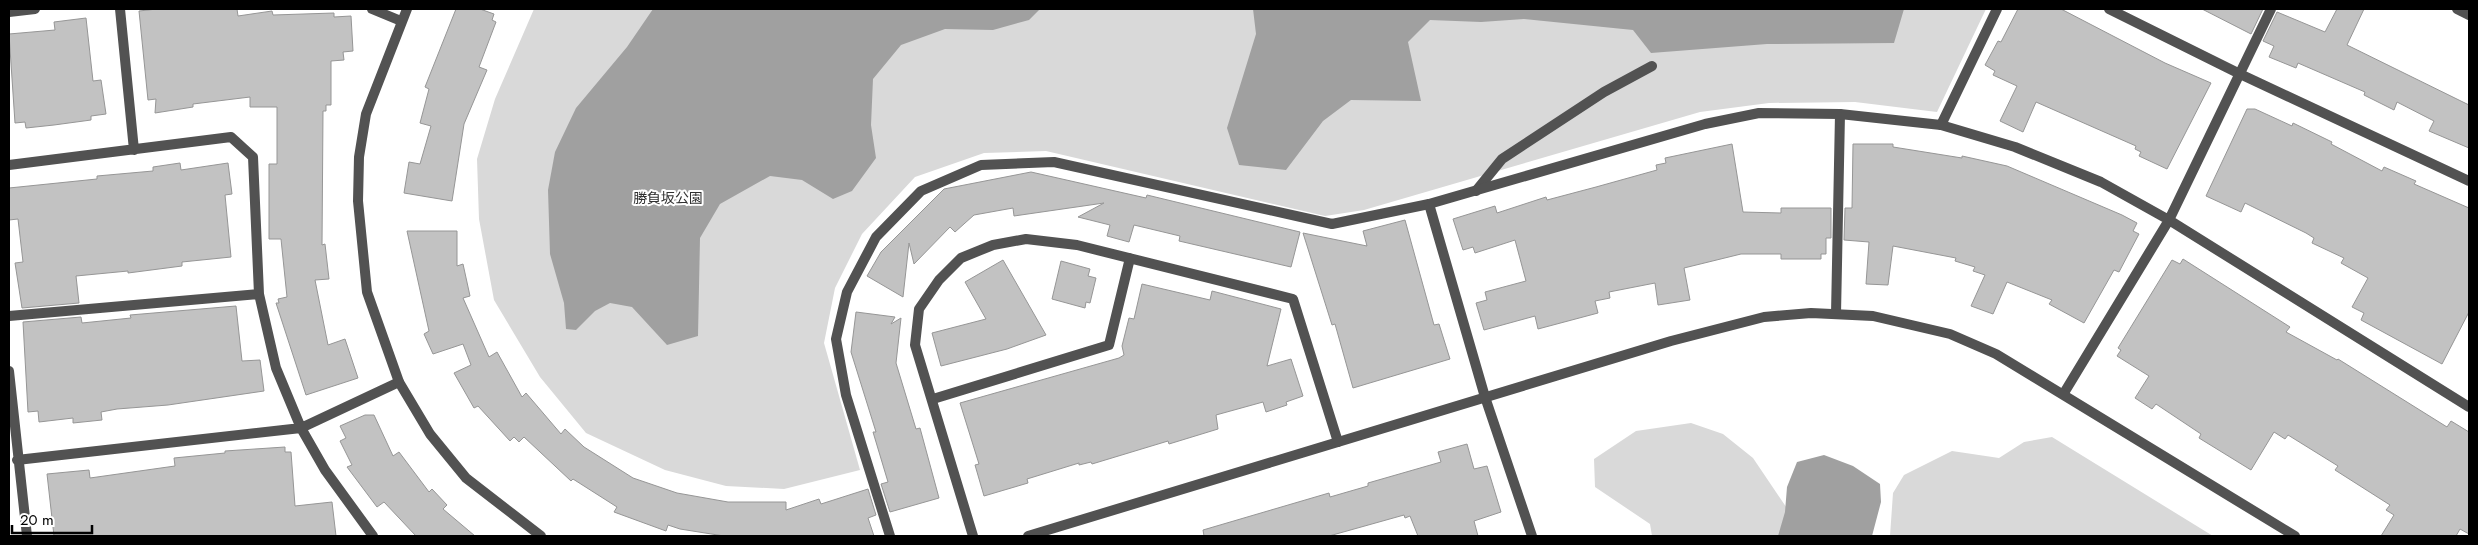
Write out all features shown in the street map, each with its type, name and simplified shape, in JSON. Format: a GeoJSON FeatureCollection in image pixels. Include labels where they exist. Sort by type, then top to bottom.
{"type":"FeatureCollection","features":[{"type":"Feature","properties":{"kind":"street"},"geometry":{"type":"LineString","coordinates":[[14,11],[35,9]]}},
{"type":"Feature","properties":{"kind":"street"},"geometry":{"type":"LineString","coordinates":[[120,9],[134,150]]}},
{"type":"Feature","properties":{"kind":"street"},"geometry":{"type":"LineString","coordinates":[[372,9],[401,21]]}},
{"type":"Feature","properties":{"kind":"street"},"geometry":{"type":"LineString","coordinates":[[407,9],[366,114],[359,157],[358,201],[367,292],[399,382],[430,434],[466,478],[541,536]]}},
{"type":"Feature","properties":{"kind":"street"},"geometry":{"type":"LineString","coordinates":[[1941,125],[1997,9]]}},
{"type":"Feature","properties":{"kind":"street"},"geometry":{"type":"LineString","coordinates":[[2109,9],[2240,74],[2469,181]]}},
{"type":"Feature","properties":{"kind":"street"},"geometry":{"type":"LineString","coordinates":[[2064,393],[2170,220],[2271,9]]}},
{"type":"Feature","properties":{"kind":"street"},"geometry":{"type":"LineString","coordinates":[[2457,9],[2469,15]]}},
{"type":"Feature","properties":{"kind":"street"},"geometry":{"type":"LineString","coordinates":[[1476,191],[1502,159],[1604,92],[1652,66]]}},
{"type":"Feature","properties":{"kind":"street"},"geometry":{"type":"LineString","coordinates":[[890,536],[846,394],[836,339],[848,292],[876,237],[921,191],[981,165],[1054,162],[1332,224],[1429,204],[1705,124],[1759,113],[1840,114],[1941,125],[2015,147],[2100,182],[2170,220],[2469,407]]}},
{"type":"Feature","properties":{"kind":"street"},"geometry":{"type":"LineString","coordinates":[[1836,314],[1840,114]]}},
{"type":"Feature","properties":{"kind":"street"},"geometry":{"type":"LineString","coordinates":[[9,165],[231,137],[253,157],[258,294],[276,368],[302,428],[325,470],[373,536]]}},
{"type":"Feature","properties":{"kind":"street"},"geometry":{"type":"LineString","coordinates":[[1429,204],[1484,397],[1532,536]]}},
{"type":"Feature","properties":{"kind":"street"},"geometry":{"type":"LineString","coordinates":[[973,536],[933,399],[915,345],[919,309],[939,280],[961,258],[993,245],[1026,239],[1077,245],[1293,299],[1338,442]]}},
{"type":"Feature","properties":{"kind":"street"},"geometry":{"type":"LineString","coordinates":[[933,399],[1109,345],[1130,258]]}},
{"type":"Feature","properties":{"kind":"street"},"geometry":{"type":"LineString","coordinates":[[9,316],[258,294]]}},
{"type":"Feature","properties":{"kind":"street"},"geometry":{"type":"LineString","coordinates":[[1028,536],[1671,341],[1764,317],[1811,313],[1873,316],[1950,334],[1996,354],[2064,393],[2295,536]]}},
{"type":"Feature","properties":{"kind":"street"},"geometry":{"type":"LineString","coordinates":[[9,371],[17,460],[27,536]]}},
{"type":"Feature","properties":{"kind":"street"},"geometry":{"type":"LineString","coordinates":[[17,460],[302,428],[399,382]]}},
{"type":"Feature","properties":{"kind":"green space","name":"勝負坂公園"},"geometry":{"type":"Polygon","coordinates":[[[534,9],[1986,9],[1937,112],[1855,102],[1769,103],[1700,112],[1364,210],[1325,216],[1046,151],[984,153],[915,177],[862,234],[835,288],[824,343],[860,470],[784,489],[726,486],[665,470],[586,433],[540,377],[494,300],[479,219],[477,159],[495,99],[534,9]]]}},
{"type":"Feature","properties":{"kind":"green space"},"geometry":{"type":"Polygon","coordinates":[[[1691,423],[1723,434],[1753,458],[1799,526],[1797,536],[1652,536],[1650,524],[1595,487],[1594,459],[1636,431],[1691,423]]]}},
{"type":"Feature","properties":{"kind":"green space"},"geometry":{"type":"Polygon","coordinates":[[[2052,437],[2213,536],[1890,536],[1893,493],[1904,475],[1952,451],[1999,458],[2024,442],[2052,437]]]}},
{"type":"Feature","properties":{"kind":"shaded area"},"geometry":{"type":"Polygon","coordinates":[[[653,9],[1040,9],[1029,20],[993,30],[945,29],[901,45],[873,79],[871,125],[876,158],[852,191],[833,199],[802,180],[770,176],[720,204],[700,238],[698,336],[667,345],[632,307],[610,303],[595,311],[576,330],[566,329],[564,303],[550,254],[548,190],[555,152],[576,108],[627,47],[653,9]]]}},
{"type":"Feature","properties":{"kind":"shaded area"},"geometry":{"type":"Polygon","coordinates":[[[1253,9],[1904,9],[1894,43],[1767,44],[1651,53],[1633,30],[1524,19],[1481,22],[1430,20],[1408,42],[1421,101],[1351,100],[1323,121],[1286,170],[1239,165],[1227,128],[1256,34],[1253,9]]]}},
{"type":"Feature","properties":{"kind":"shaded area"},"geometry":{"type":"Polygon","coordinates":[[[1824,455],[1853,466],[1880,484],[1881,502],[1872,536],[1778,536],[1785,512],[1787,487],[1797,462],[1824,455]]]}},
{"type":"Feature","properties":{"kind":"building"},"geometry":{"type":"Polygon","coordinates":[[[157,9],[237,9],[238,16],[272,11],[273,15],[334,13],[334,17],[351,16],[353,51],[343,52],[344,60],[331,61],[331,105],[326,105],[326,111],[323,111],[322,245],[325,244],[329,279],[315,280],[328,345],[345,339],[358,378],[306,395],[276,303],[279,303],[278,299],[287,297],[281,239],[269,239],[269,164],[277,164],[277,107],[250,107],[250,97],[193,104],[193,107],[155,113],[156,99],[148,100],[139,11],[157,9]]]}},
{"type":"Feature","properties":{"kind":"building"},"geometry":{"type":"Polygon","coordinates":[[[456,9],[480,9],[494,14],[492,20],[496,22],[479,67],[487,70],[464,124],[452,201],[404,193],[409,162],[420,164],[431,126],[420,123],[429,89],[425,87],[456,9]]]}},
{"type":"Feature","properties":{"kind":"building"},"geometry":{"type":"Polygon","coordinates":[[[2018,9],[2061,9],[2165,63],[2211,83],[2167,169],[2139,156],[2141,152],[2135,149],[2136,146],[2036,102],[2023,132],[2000,121],[2017,86],[1993,75],[1995,71],[1985,65],[1998,41],[2001,42],[2018,9]]]}},
{"type":"Feature","properties":{"kind":"building"},"geometry":{"type":"Polygon","coordinates":[[[2202,9],[2263,9],[2251,34],[2202,9]]]}},
{"type":"Feature","properties":{"kind":"building"},"geometry":{"type":"Polygon","coordinates":[[[2337,9],[2364,9],[2347,45],[2469,105],[2469,148],[2429,131],[2434,121],[2397,102],[2394,110],[2364,95],[2365,92],[2298,63],[2296,68],[2269,57],[2274,46],[2263,41],[2277,12],[2325,32],[2337,9]]]}},
{"type":"Feature","properties":{"kind":"building"},"geometry":{"type":"Polygon","coordinates":[[[86,18],[93,81],[101,80],[106,114],[91,116],[91,120],[26,128],[25,122],[15,123],[9,34],[55,30],[54,22],[86,18]]]}},
{"type":"Feature","properties":{"kind":"building"},"geometry":{"type":"Polygon","coordinates":[[[2247,109],[2255,109],[2292,126],[2293,123],[2332,142],[2331,144],[2382,171],[2384,167],[2416,181],[2414,184],[2469,208],[2469,312],[2442,364],[2361,320],[2364,313],[2352,307],[2368,278],[2341,263],[2344,258],[2312,243],[2314,238],[2306,233],[2245,203],[2241,212],[2206,196],[2247,109]]]}},
{"type":"Feature","properties":{"kind":"building"},"geometry":{"type":"Polygon","coordinates":[[[1732,144],[1743,212],[1781,213],[1781,208],[1831,208],[1831,238],[1826,238],[1826,254],[1821,254],[1821,259],[1781,259],[1781,254],[1741,254],[1684,268],[1690,300],[1658,305],[1655,283],[1609,292],[1610,298],[1595,301],[1598,313],[1538,329],[1535,316],[1484,330],[1476,303],[1487,300],[1485,292],[1526,281],[1515,240],[1475,253],[1473,247],[1463,250],[1453,219],[1495,206],[1497,213],[1546,197],[1547,200],[1596,187],[1657,170],[1656,165],[1666,163],[1665,158],[1732,144]]]}},
{"type":"Feature","properties":{"kind":"building"},"geometry":{"type":"Polygon","coordinates":[[[1853,144],[1893,144],[1893,147],[1962,158],[1962,156],[2007,166],[2122,215],[2137,223],[2133,231],[2139,234],[2119,272],[2114,270],[2084,323],[2049,304],[2052,300],[2007,282],[1993,314],[1971,306],[1985,275],[1973,271],[1975,267],[1955,261],[1956,258],[1893,246],[1888,285],[1866,284],[1869,242],[1844,240],[1845,208],[1852,208],[1853,144]]]}},
{"type":"Feature","properties":{"kind":"building"},"geometry":{"type":"Polygon","coordinates":[[[180,163],[181,170],[228,163],[232,194],[225,195],[231,257],[182,262],[182,266],[128,273],[128,271],[76,276],[79,303],[22,308],[15,263],[23,262],[18,219],[9,220],[9,188],[97,179],[97,176],[153,171],[153,167],[180,163]]]}},
{"type":"Feature","properties":{"kind":"building"},"geometry":{"type":"Polygon","coordinates":[[[1031,172],[1146,198],[1147,195],[1300,232],[1291,267],[1179,241],[1180,236],[1134,225],[1129,242],[1107,236],[1110,225],[1078,217],[1104,203],[1014,216],[1013,208],[974,215],[955,232],[950,227],[914,264],[909,243],[903,297],[867,276],[881,252],[944,189],[1031,172]]]}},
{"type":"Feature","properties":{"kind":"building"},"geometry":{"type":"Polygon","coordinates":[[[1405,220],[1434,325],[1439,324],[1450,359],[1353,388],[1335,324],[1332,325],[1303,233],[1367,246],[1363,231],[1405,220]]]}},
{"type":"Feature","properties":{"kind":"building"},"geometry":{"type":"Polygon","coordinates":[[[407,231],[457,231],[457,266],[463,264],[470,296],[463,298],[489,357],[497,352],[522,397],[526,393],[561,434],[565,429],[584,447],[633,478],[677,493],[728,502],[786,502],[786,510],[819,499],[821,504],[868,489],[876,515],[868,518],[874,536],[724,536],[680,529],[668,525],[666,531],[614,512],[617,507],[573,479],[571,481],[524,437],[519,442],[514,437],[510,441],[478,406],[474,408],[454,373],[471,365],[463,344],[433,354],[424,334],[429,331],[407,231]]]}},
{"type":"Feature","properties":{"kind":"building"},"geometry":{"type":"Polygon","coordinates":[[[2183,259],[2290,327],[2286,332],[2338,359],[2447,427],[2451,421],[2469,432],[2469,534],[2460,529],[2456,536],[2381,536],[2394,515],[2386,510],[2390,505],[2335,470],[2338,466],[2288,435],[2285,439],[2274,432],[2251,470],[2199,438],[2201,434],[2156,404],[2152,409],[2135,398],[2149,376],[2117,356],[2121,350],[2118,348],[2172,260],[2180,264],[2183,259]]]}},
{"type":"Feature","properties":{"kind":"building"},"geometry":{"type":"Polygon","coordinates":[[[1003,260],[1046,335],[1007,349],[941,366],[932,333],[986,319],[965,282],[1003,260]]]}},
{"type":"Feature","properties":{"kind":"building"},"geometry":{"type":"Polygon","coordinates":[[[1061,261],[1090,269],[1088,276],[1096,278],[1090,303],[1086,302],[1085,308],[1052,299],[1061,261]]]}},
{"type":"Feature","properties":{"kind":"building"},"geometry":{"type":"Polygon","coordinates":[[[1142,284],[1210,300],[1212,291],[1281,309],[1267,366],[1291,359],[1303,396],[1286,402],[1287,405],[1266,412],[1263,402],[1216,415],[1218,429],[1169,444],[1168,441],[1092,464],[1091,462],[1079,465],[1079,463],[1027,479],[1028,483],[984,496],[975,465],[979,464],[960,403],[1124,355],[1122,346],[1129,318],[1134,319],[1142,284]]]}},
{"type":"Feature","properties":{"kind":"building"},"geometry":{"type":"Polygon","coordinates":[[[236,306],[242,361],[260,360],[264,391],[168,405],[117,409],[101,412],[102,420],[73,423],[73,418],[39,422],[38,411],[28,412],[23,322],[81,317],[82,323],[131,318],[130,315],[236,306]]]}},
{"type":"Feature","properties":{"kind":"building"},"geometry":{"type":"Polygon","coordinates":[[[856,312],[895,317],[891,324],[901,318],[896,363],[916,429],[920,428],[939,498],[890,512],[881,484],[888,482],[873,432],[876,432],[851,352],[856,312]]]}},
{"type":"Feature","properties":{"kind":"building"},"geometry":{"type":"Polygon","coordinates":[[[365,415],[374,415],[393,456],[399,452],[429,492],[432,489],[447,505],[443,509],[475,536],[416,536],[384,502],[377,507],[347,467],[352,465],[340,441],[346,438],[340,426],[365,415]]]}},
{"type":"Feature","properties":{"kind":"building"},"geometry":{"type":"Polygon","coordinates":[[[1467,444],[1474,469],[1487,466],[1501,512],[1474,521],[1478,536],[1418,536],[1410,516],[1405,518],[1404,515],[1329,536],[1204,536],[1203,530],[1329,493],[1330,497],[1368,486],[1368,483],[1441,462],[1438,452],[1467,444]]]}},
{"type":"Feature","properties":{"kind":"building"},"geometry":{"type":"Polygon","coordinates":[[[285,447],[285,452],[291,452],[295,506],[332,502],[336,536],[54,536],[47,474],[89,470],[90,478],[175,466],[174,458],[225,453],[225,451],[285,447]]]}}]}
